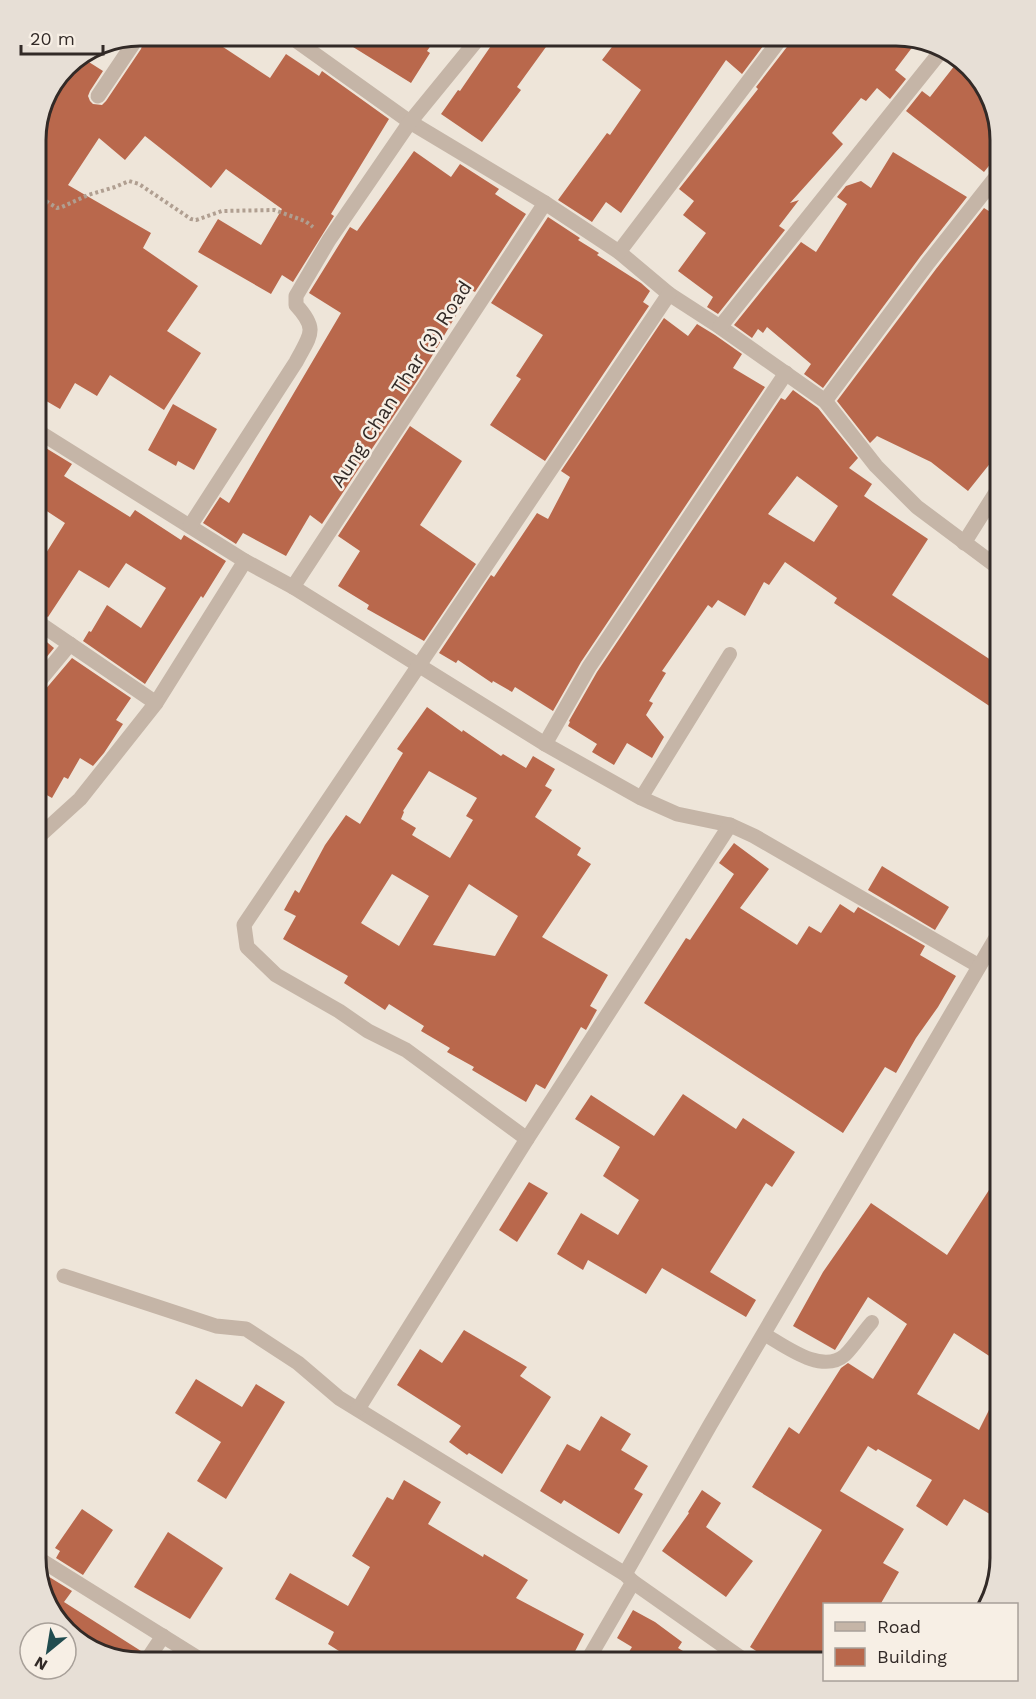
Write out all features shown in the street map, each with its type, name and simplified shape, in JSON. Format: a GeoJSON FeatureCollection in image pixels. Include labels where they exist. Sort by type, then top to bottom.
{"type":"FeatureCollection","features":[{"type":"Feature","properties":{"kind":"street"},"geometry":{"type":"LineString","coordinates":[[98,96],[131,47]]}},
{"type":"Feature","properties":{"kind":"street"},"geometry":{"type":"LineString","coordinates":[[305,47],[410,122],[545,203],[619,252],[669,294],[825,401],[876,466],[917,507],[990,562]]}},
{"type":"Feature","properties":{"kind":"street"},"geometry":{"type":"LineString","coordinates":[[189,526],[296,362],[309,337],[311,326],[296,305],[296,296],[329,240],[410,122],[471,47]]}},
{"type":"Feature","properties":{"kind":"street"},"geometry":{"type":"LineString","coordinates":[[619,252],[774,47]]}},
{"type":"Feature","properties":{"kind":"street"},"geometry":{"type":"LineString","coordinates":[[720,327],[937,56]]}},
{"type":"Feature","properties":{"kind":"street"},"geometry":{"type":"LineString","coordinates":[[825,401],[990,185]]}},
{"type":"Feature","properties":{"kind":"street","name":"Aung Chan Thar (3) Road"},"geometry":{"type":"LineString","coordinates":[[293,587],[545,203]]}},
{"type":"Feature","properties":{"kind":"street"},"geometry":{"type":"LineString","coordinates":[[527,1139],[406,1050],[368,1031],[339,1011],[276,975],[247,947],[244,925],[669,294]]}},
{"type":"Feature","properties":{"kind":"street"},"geometry":{"type":"LineString","coordinates":[[545,744],[588,667],[786,373]]}},
{"type":"Feature","properties":{"kind":"street"},"geometry":{"type":"LineString","coordinates":[[47,437],[545,744],[641,798],[677,814],[730,825],[754,836],[979,966]]}},
{"type":"Feature","properties":{"kind":"street"},"geometry":{"type":"LineString","coordinates":[[964,543],[990,502]]}},
{"type":"Feature","properties":{"kind":"street"},"geometry":{"type":"LineString","coordinates":[[47,829],[80,799],[156,703],[245,561]]}},
{"type":"Feature","properties":{"kind":"street"},"geometry":{"type":"LineString","coordinates":[[47,628],[156,703]]}},
{"type":"Feature","properties":{"kind":"street"},"geometry":{"type":"LineString","coordinates":[[47,672],[70,644]]}},
{"type":"Feature","properties":{"kind":"street"},"geometry":{"type":"LineString","coordinates":[[358,1409],[527,1139],[730,825]]}},
{"type":"Feature","properties":{"kind":"street"},"geometry":{"type":"LineString","coordinates":[[592,1652],[629,1578],[764,1334],[990,948]]}},
{"type":"Feature","properties":{"kind":"street"},"geometry":{"type":"LineString","coordinates":[[64,1276],[216,1326],[246,1329],[298,1363],[339,1398],[629,1578],[733,1652]]}},
{"type":"Feature","properties":{"kind":"street"},"geometry":{"type":"LineString","coordinates":[[47,1564],[188,1652]]}},
{"type":"Feature","properties":{"kind":"street"},"geometry":{"type":"LineString","coordinates":[[152,1652],[163,1636]]}},
{"type":"Feature","properties":{"kind":"lane"},"geometry":{"type":"LineString","coordinates":[[641,798],[730,654]]}},
{"type":"Feature","properties":{"kind":"lane"},"geometry":{"type":"LineString","coordinates":[[764,1334],[801,1355],[826,1363],[835,1361],[845,1354],[872,1322]]}},
{"type":"Feature","properties":{"kind":"path"},"geometry":{"type":"LineString","coordinates":[[47,202],[57,208],[62,207],[129,181],[139,184],[190,219],[196,220],[222,211],[274,210],[305,221],[329,240]]}},
{"type":"Feature","properties":{"kind":"building"},"geometry":{"type":"Polygon","coordinates":[[[142,47],[223,47],[270,78],[286,54],[319,76],[322,71],[389,119],[331,214],[334,216],[293,282],[282,275],[271,294],[198,252],[218,219],[261,245],[282,209],[226,169],[211,188],[145,136],[125,160],[99,138],[68,185],[151,233],[143,248],[198,286],[167,331],[201,353],[164,410],[110,375],[97,396],[75,383],[60,409],[47,401],[47,135],[50,116],[56,99],[66,83],[89,62],[103,71],[88,96],[93,104],[102,105],[142,47]]]}},
{"type":"Feature","properties":{"kind":"building"},"geometry":{"type":"Polygon","coordinates":[[[353,47],[430,47],[427,51],[430,53],[411,83],[353,47]]]}},
{"type":"Feature","properties":{"kind":"building"},"geometry":{"type":"Polygon","coordinates":[[[490,47],[546,47],[517,87],[521,90],[482,142],[441,114],[458,90],[460,91],[490,47]]]}},
{"type":"Feature","properties":{"kind":"building"},"geometry":{"type":"Polygon","coordinates":[[[612,47],[762,47],[742,74],[726,60],[621,213],[606,202],[592,222],[558,200],[607,133],[610,135],[641,90],[602,60],[612,47]]]}},
{"type":"Feature","properties":{"kind":"building"},"geometry":{"type":"Polygon","coordinates":[[[787,47],[912,48],[895,70],[906,79],[890,99],[877,88],[866,101],[861,98],[832,133],[843,144],[790,203],[799,200],[779,226],[785,230],[718,314],[707,307],[713,297],[678,271],[706,233],[683,215],[694,201],[679,189],[758,89],[756,87],[787,47]]]}},
{"type":"Feature","properties":{"kind":"building"},"geometry":{"type":"Polygon","coordinates":[[[954,67],[974,88],[988,122],[990,164],[984,172],[906,111],[922,91],[930,97],[954,67]]]}},
{"type":"Feature","properties":{"kind":"building"},"geometry":{"type":"Polygon","coordinates":[[[414,151],[451,177],[460,164],[499,189],[495,194],[526,214],[475,292],[471,290],[419,378],[322,524],[310,515],[286,556],[243,533],[236,544],[203,523],[220,497],[229,503],[341,313],[309,293],[350,227],[357,231],[414,151]]]}},
{"type":"Feature","properties":{"kind":"building"},"geometry":{"type":"Polygon","coordinates":[[[893,152],[967,197],[823,388],[804,374],[811,364],[767,327],[763,333],[758,329],[752,338],[734,325],[801,242],[816,252],[847,204],[837,197],[846,186],[861,181],[871,188],[893,152]]]}},
{"type":"Feature","properties":{"kind":"building"},"geometry":{"type":"Polygon","coordinates":[[[984,208],[990,212],[990,464],[968,491],[931,462],[877,436],[870,443],[837,401],[984,208]]]}},
{"type":"Feature","properties":{"kind":"building"},"geometry":{"type":"Polygon","coordinates":[[[548,217],[580,238],[578,240],[599,253],[597,255],[650,291],[643,302],[649,306],[545,461],[490,425],[521,379],[516,376],[543,335],[491,303],[548,217]]]}},
{"type":"Feature","properties":{"kind":"building"},"geometry":{"type":"Polygon","coordinates":[[[664,318],[688,336],[697,324],[715,335],[742,354],[733,368],[765,387],[581,662],[553,711],[515,687],[512,692],[493,681],[492,683],[458,660],[456,663],[439,653],[491,575],[494,577],[537,513],[548,519],[570,477],[561,471],[664,318]]]}},
{"type":"Feature","properties":{"kind":"building"},"geometry":{"type":"Polygon","coordinates":[[[793,390],[818,408],[858,458],[849,468],[872,484],[864,496],[928,539],[892,595],[990,659],[990,706],[834,603],[837,598],[785,562],[769,585],[764,582],[745,616],[718,600],[712,608],[708,605],[662,671],[666,673],[649,701],[653,703],[646,715],[664,737],[652,758],[627,743],[614,765],[592,752],[597,744],[568,726],[569,721],[597,672],[781,398],[785,400],[793,390]],[[797,476],[768,514],[814,542],[838,506],[797,476]]]}},
{"type":"Feature","properties":{"kind":"building"},"geometry":{"type":"Polygon","coordinates":[[[173,404],[217,429],[194,470],[178,461],[176,466],[148,450],[173,404]]]}},
{"type":"Feature","properties":{"kind":"building"},"geometry":{"type":"Polygon","coordinates":[[[410,426],[462,461],[420,525],[476,564],[424,641],[367,609],[369,605],[338,586],[360,551],[338,536],[410,426]]]}},
{"type":"Feature","properties":{"kind":"building"},"geometry":{"type":"Polygon","coordinates":[[[47,449],[72,464],[64,476],[130,517],[135,510],[181,540],[184,535],[226,561],[145,684],[83,641],[107,605],[141,628],[166,588],[126,563],[109,588],[79,570],[47,616],[47,552],[65,523],[47,511],[47,449]]]}},
{"type":"Feature","properties":{"kind":"building"},"geometry":{"type":"Polygon","coordinates":[[[47,642],[54,648],[47,657],[47,642]]]}},
{"type":"Feature","properties":{"kind":"building"},"geometry":{"type":"Polygon","coordinates":[[[72,658],[131,698],[116,720],[123,724],[104,753],[93,766],[80,758],[68,779],[64,777],[52,798],[47,795],[47,687],[72,658]]]}},
{"type":"Feature","properties":{"kind":"building"},"geometry":{"type":"Polygon","coordinates":[[[427,707],[501,756],[503,754],[526,768],[533,756],[555,769],[545,786],[552,790],[535,817],[581,848],[577,855],[591,864],[542,937],[608,975],[590,1006],[597,1010],[586,1030],[581,1027],[545,1089],[536,1084],[526,1102],[472,1070],[474,1067],[447,1052],[450,1048],[421,1031],[424,1026],[389,1004],[385,1010],[344,983],[348,976],[283,939],[296,916],[284,910],[295,890],[299,893],[325,845],[346,815],[360,824],[403,753],[397,749],[427,707]],[[429,771],[403,811],[401,819],[416,828],[412,835],[450,858],[473,820],[466,816],[477,798],[429,771]],[[392,874],[361,923],[399,946],[429,896],[392,874]],[[469,884],[433,945],[495,956],[518,916],[469,884]]]}},
{"type":"Feature","properties":{"kind":"building"},"geometry":{"type":"Polygon","coordinates":[[[734,843],[769,869],[740,908],[797,945],[809,926],[821,933],[840,904],[854,913],[858,907],[925,946],[920,955],[956,976],[896,1073],[885,1067],[843,1133],[644,1003],[686,938],[690,940],[734,874],[719,863],[734,843]]]}},
{"type":"Feature","properties":{"kind":"building"},"geometry":{"type":"Polygon","coordinates":[[[882,866],[949,907],[935,930],[868,890],[882,866]]]}},
{"type":"Feature","properties":{"kind":"building"},"geometry":{"type":"Polygon","coordinates":[[[683,1094],[736,1129],[743,1118],[795,1152],[772,1187],[766,1183],[710,1272],[756,1300],[746,1317],[662,1268],[646,1294],[588,1260],[583,1270],[557,1254],[581,1213],[618,1235],[639,1200],[603,1176],[620,1147],[575,1119],[591,1095],[654,1136],[683,1094]]]}},
{"type":"Feature","properties":{"kind":"building"},"geometry":{"type":"Polygon","coordinates":[[[529,1182],[548,1193],[517,1242],[499,1230],[529,1182]]]}},
{"type":"Feature","properties":{"kind":"building"},"geometry":{"type":"Polygon","coordinates":[[[990,1188],[990,1356],[954,1333],[917,1394],[979,1430],[990,1408],[990,1514],[964,1499],[947,1526],[916,1506],[932,1480],[878,1449],[876,1451],[868,1446],[840,1491],[904,1529],[883,1563],[899,1572],[881,1603],[823,1603],[823,1652],[758,1652],[750,1647],[822,1530],[752,1487],[789,1427],[799,1434],[841,1368],[848,1363],[873,1379],[907,1324],[868,1297],[835,1350],[793,1326],[823,1272],[871,1203],[947,1255],[990,1188]]]}},
{"type":"Feature","properties":{"kind":"building"},"geometry":{"type":"Polygon","coordinates":[[[464,1330],[527,1367],[520,1376],[551,1397],[502,1474],[469,1453],[467,1455],[449,1442],[461,1426],[397,1385],[420,1349],[442,1363],[464,1330]]]}},
{"type":"Feature","properties":{"kind":"building"},"geometry":{"type":"Polygon","coordinates":[[[196,1379],[242,1407],[256,1384],[285,1402],[226,1499],[197,1481],[221,1442],[175,1413],[196,1379]]]}},
{"type":"Feature","properties":{"kind":"building"},"geometry":{"type":"Polygon","coordinates":[[[601,1416],[631,1434],[621,1450],[648,1466],[634,1489],[643,1494],[619,1534],[564,1500],[561,1504],[540,1491],[567,1444],[580,1451],[601,1416]]]}},
{"type":"Feature","properties":{"kind":"building"},"geometry":{"type":"Polygon","coordinates":[[[404,1480],[441,1502],[428,1524],[483,1557],[484,1554],[528,1580],[516,1598],[584,1634],[575,1652],[338,1652],[328,1644],[334,1632],[275,1599],[290,1573],[348,1606],[370,1567],[352,1556],[387,1497],[393,1500],[404,1480]]]}},
{"type":"Feature","properties":{"kind":"building"},"geometry":{"type":"Polygon","coordinates":[[[702,1490],[721,1503],[706,1527],[753,1561],[726,1597],[662,1551],[702,1490]]]}},
{"type":"Feature","properties":{"kind":"building"},"geometry":{"type":"Polygon","coordinates":[[[82,1509],[113,1530],[83,1575],[56,1558],[60,1551],[55,1548],[82,1509]]]}},
{"type":"Feature","properties":{"kind":"building"},"geometry":{"type":"Polygon","coordinates":[[[168,1532],[223,1568],[190,1619],[134,1587],[168,1532]]]}},
{"type":"Feature","properties":{"kind":"building"},"geometry":{"type":"Polygon","coordinates":[[[48,1576],[72,1591],[64,1602],[140,1652],[122,1651],[88,1637],[78,1628],[78,1621],[71,1621],[62,1611],[48,1576]]]}},
{"type":"Feature","properties":{"kind":"building"},"geometry":{"type":"Polygon","coordinates":[[[633,1610],[655,1622],[682,1642],[678,1648],[685,1652],[629,1652],[632,1647],[617,1638],[633,1610]]]}}]}
